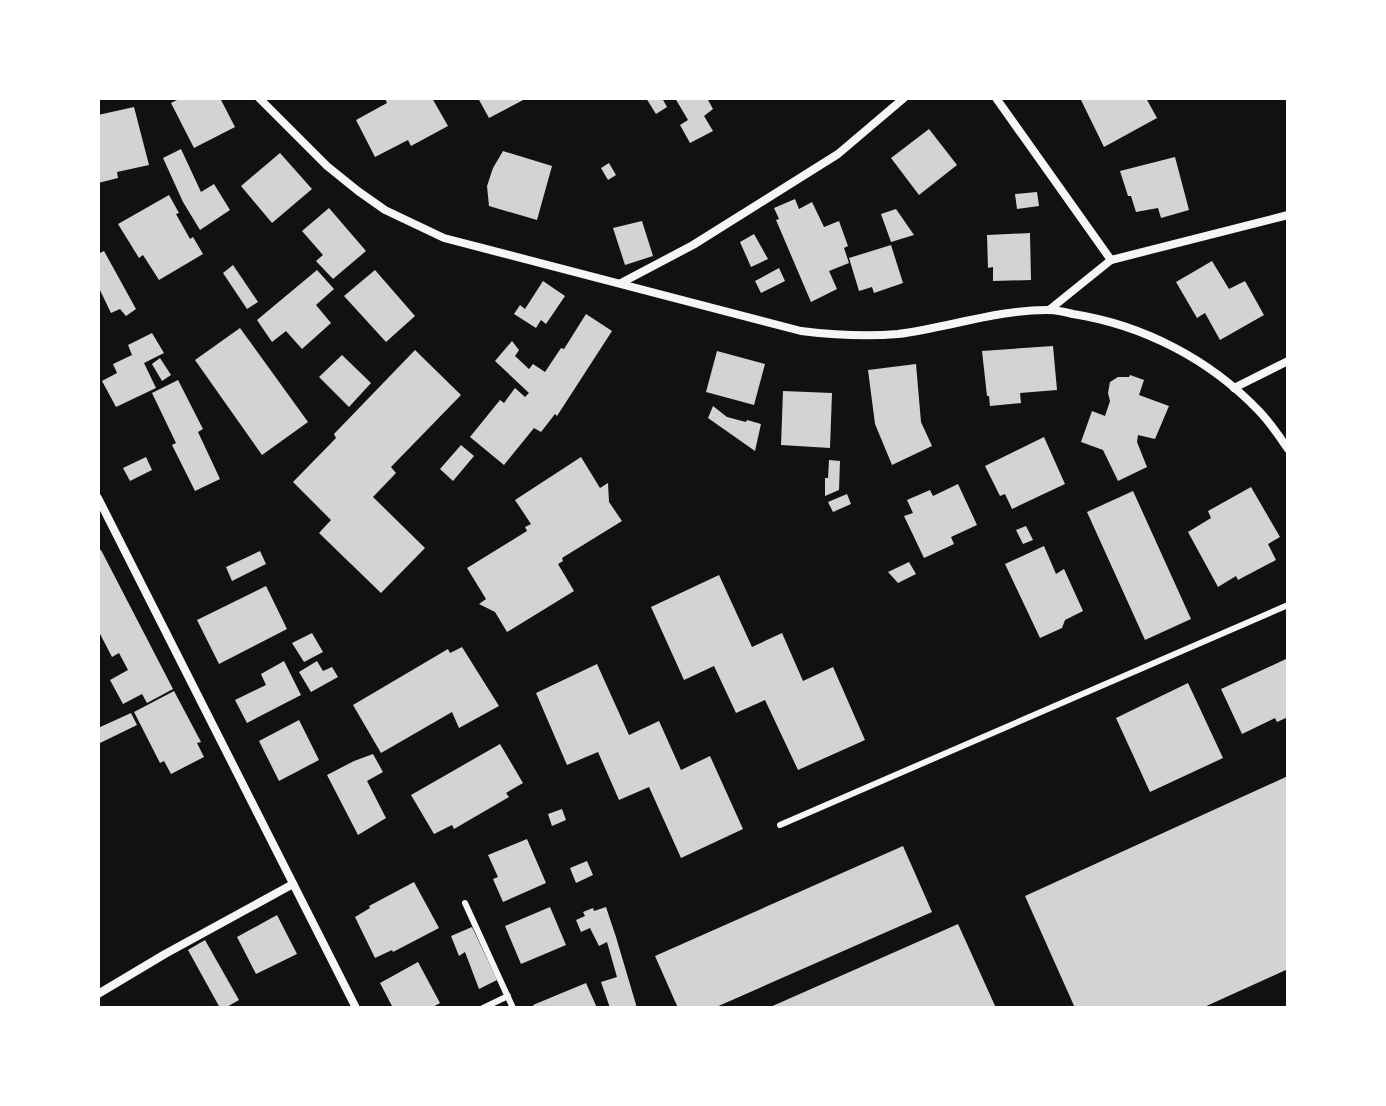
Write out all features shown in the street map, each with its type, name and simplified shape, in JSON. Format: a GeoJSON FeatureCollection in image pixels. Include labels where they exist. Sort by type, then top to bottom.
{"type":"FeatureCollection","features":[{"type":"Feature","properties":{"kind":"street"},"geometry":{"type":"LineString","coordinates":[[259,98],[327,166],[358,191],[385,210],[444,238],[801,331],[868,336],[1049,310],[1098,318],[1129,326],[1162,340],[1211,370],[1260,412],[1288,449]]}},
{"type":"Feature","properties":{"kind":"street"},"geometry":{"type":"LineString","coordinates":[[621,283],[693,245],[838,154],[904,98]]}},
{"type":"Feature","properties":{"kind":"street"},"geometry":{"type":"LineString","coordinates":[[996,98],[1111,260]]}},
{"type":"Feature","properties":{"kind":"street"},"geometry":{"type":"LineString","coordinates":[[1049,310],[1111,260],[1288,215]]}},
{"type":"Feature","properties":{"kind":"street"},"geometry":{"type":"LineString","coordinates":[[1234,388],[1288,361]]}},
{"type":"Feature","properties":{"kind":"street"},"geometry":{"type":"LineString","coordinates":[[98,498],[356,1008]]}},
{"type":"Feature","properties":{"kind":"street"},"geometry":{"type":"LineString","coordinates":[[98,994],[293,884]]}},
{"type":"Feature","properties":{"kind":"lane"},"geometry":{"type":"LineString","coordinates":[[780,825],[1288,605]]}},
{"type":"Feature","properties":{"kind":"lane"},"geometry":{"type":"LineString","coordinates":[[465,903],[513,1008]]}},
{"type":"Feature","properties":{"kind":"lane"},"geometry":{"type":"LineString","coordinates":[[483,1008],[508,996]]}},
{"type":"Feature","properties":{"kind":"building"},"geometry":{"type":"Polygon","coordinates":[[[181,98],[220,98],[235,127],[194,148],[171,103],[181,98]]]}},
{"type":"Feature","properties":{"kind":"building"},"geometry":{"type":"Polygon","coordinates":[[[385,98],[432,98],[448,126],[411,146],[408,140],[375,157],[356,120],[387,103],[385,98]]]}},
{"type":"Feature","properties":{"kind":"building"},"geometry":{"type":"Polygon","coordinates":[[[478,98],[527,98],[489,118],[478,98]]]}},
{"type":"Feature","properties":{"kind":"building"},"geometry":{"type":"Polygon","coordinates":[[[646,98],[662,98],[667,107],[656,114],[646,98]]]}},
{"type":"Feature","properties":{"kind":"building"},"geometry":{"type":"Polygon","coordinates":[[[675,98],[707,98],[713,109],[704,116],[713,131],[690,143],[680,125],[688,120],[675,98]]]}},
{"type":"Feature","properties":{"kind":"building"},"geometry":{"type":"Polygon","coordinates":[[[1146,98],[1157,118],[1104,147],[1081,100],[1146,98]]]}},
{"type":"Feature","properties":{"kind":"building"},"geometry":{"type":"Polygon","coordinates":[[[134,107],[149,165],[117,172],[118,178],[98,183],[98,115],[134,107]]]}},
{"type":"Feature","properties":{"kind":"building"},"geometry":{"type":"Polygon","coordinates":[[[929,129],[957,165],[919,195],[891,158],[929,129]]]}},
{"type":"Feature","properties":{"kind":"building"},"geometry":{"type":"Polygon","coordinates":[[[181,149],[201,192],[214,184],[230,210],[200,230],[163,158],[181,149]]]}},
{"type":"Feature","properties":{"kind":"building"},"geometry":{"type":"Polygon","coordinates":[[[503,151],[552,166],[537,220],[489,206],[487,186],[503,151]]]}},
{"type":"Feature","properties":{"kind":"building"},"geometry":{"type":"Polygon","coordinates":[[[280,153],[312,189],[272,223],[241,186],[280,153]]]}},
{"type":"Feature","properties":{"kind":"building"},"geometry":{"type":"Polygon","coordinates":[[[1175,157],[1189,210],[1161,218],[1158,208],[1136,212],[1120,171],[1175,157]]]}},
{"type":"Feature","properties":{"kind":"building"},"geometry":{"type":"Polygon","coordinates":[[[609,163],[616,175],[608,180],[601,168],[609,163]]]}},
{"type":"Feature","properties":{"kind":"building"},"geometry":{"type":"Polygon","coordinates":[[[1037,192],[1039,206],[1017,209],[1015,194],[1037,192]]]}},
{"type":"Feature","properties":{"kind":"building"},"geometry":{"type":"Polygon","coordinates":[[[169,195],[190,239],[193,237],[203,254],[159,280],[143,255],[139,258],[118,224],[169,195]]]}},
{"type":"Feature","properties":{"kind":"building"},"geometry":{"type":"Polygon","coordinates":[[[795,199],[799,209],[812,202],[824,227],[839,221],[848,246],[844,248],[849,263],[829,271],[837,289],[811,302],[776,220],[779,219],[774,208],[795,199]]]}},
{"type":"Feature","properties":{"kind":"building"},"geometry":{"type":"Polygon","coordinates":[[[329,208],[366,251],[333,279],[316,261],[323,255],[302,231],[329,208]]]}},
{"type":"Feature","properties":{"kind":"building"},"geometry":{"type":"Polygon","coordinates":[[[896,209],[914,235],[891,242],[881,214],[896,209]]]}},
{"type":"Feature","properties":{"kind":"building"},"geometry":{"type":"Polygon","coordinates":[[[642,221],[653,256],[625,265],[613,228],[642,221]]]}},
{"type":"Feature","properties":{"kind":"building"},"geometry":{"type":"Polygon","coordinates":[[[1030,233],[1031,280],[993,281],[993,267],[988,268],[987,235],[1030,233]]]}},
{"type":"Feature","properties":{"kind":"building"},"geometry":{"type":"Polygon","coordinates":[[[754,234],[768,259],[751,267],[740,242],[754,234]]]}},
{"type":"Feature","properties":{"kind":"building"},"geometry":{"type":"Polygon","coordinates":[[[891,245],[903,283],[874,293],[872,287],[859,291],[849,258],[891,245]]]}},
{"type":"Feature","properties":{"kind":"building"},"geometry":{"type":"Polygon","coordinates":[[[104,251],[136,309],[126,316],[120,309],[111,313],[98,286],[98,254],[104,251]]]}},
{"type":"Feature","properties":{"kind":"building"},"geometry":{"type":"Polygon","coordinates":[[[1212,261],[1229,289],[1245,281],[1264,315],[1220,340],[1205,313],[1197,318],[1176,282],[1212,261]]]}},
{"type":"Feature","properties":{"kind":"building"},"geometry":{"type":"Polygon","coordinates":[[[233,265],[258,302],[247,309],[223,273],[233,265]]]}},
{"type":"Feature","properties":{"kind":"building"},"geometry":{"type":"Polygon","coordinates":[[[779,268],[785,281],[761,293],[755,281],[779,268]]]}},
{"type":"Feature","properties":{"kind":"building"},"geometry":{"type":"Polygon","coordinates":[[[317,270],[334,289],[316,305],[331,323],[302,349],[286,331],[272,342],[257,320],[317,270]]]}},
{"type":"Feature","properties":{"kind":"building"},"geometry":{"type":"Polygon","coordinates":[[[375,270],[415,316],[386,342],[344,296],[375,270]]]}},
{"type":"Feature","properties":{"kind":"building"},"geometry":{"type":"Polygon","coordinates":[[[543,281],[565,296],[546,324],[541,320],[536,328],[514,314],[520,305],[525,309],[543,281]]]}},
{"type":"Feature","properties":{"kind":"building"},"geometry":{"type":"Polygon","coordinates":[[[586,314],[612,331],[557,416],[555,414],[541,432],[534,428],[504,465],[470,437],[500,400],[504,403],[515,388],[525,397],[529,393],[495,361],[512,341],[519,350],[515,356],[529,369],[533,364],[545,372],[586,314]]]}},
{"type":"Feature","properties":{"kind":"building"},"geometry":{"type":"Polygon","coordinates":[[[240,328],[308,422],[262,455],[195,360],[240,328]]]}},
{"type":"Feature","properties":{"kind":"building"},"geometry":{"type":"Polygon","coordinates":[[[152,333],[164,353],[144,363],[156,388],[116,407],[102,381],[117,373],[113,364],[132,355],[128,345],[152,333]]]}},
{"type":"Feature","properties":{"kind":"building"},"geometry":{"type":"Polygon","coordinates":[[[1053,346],[1057,390],[1020,393],[1021,403],[990,406],[982,351],[1053,346]]]}},
{"type":"Feature","properties":{"kind":"building"},"geometry":{"type":"Polygon","coordinates":[[[415,350],[461,395],[391,467],[396,473],[373,497],[425,548],[381,593],[319,533],[331,520],[293,482],[336,438],[334,434],[415,350]]]}},
{"type":"Feature","properties":{"kind":"building"},"geometry":{"type":"Polygon","coordinates":[[[717,351],[765,364],[754,405],[706,392],[717,351]]]}},
{"type":"Feature","properties":{"kind":"building"},"geometry":{"type":"Polygon","coordinates":[[[342,355],[371,383],[349,407],[319,377],[342,355]]]}},
{"type":"Feature","properties":{"kind":"building"},"geometry":{"type":"Polygon","coordinates":[[[160,358],[171,375],[162,381],[152,364],[160,358]]]}},
{"type":"Feature","properties":{"kind":"building"},"geometry":{"type":"Polygon","coordinates":[[[916,364],[921,422],[932,446],[892,465],[875,424],[868,370],[916,364]]]}},
{"type":"Feature","properties":{"kind":"building"},"geometry":{"type":"Polygon","coordinates":[[[1130,375],[1144,380],[1139,395],[1169,406],[1155,439],[1138,435],[1137,442],[1147,467],[1118,481],[1103,450],[1081,442],[1092,411],[1105,416],[1110,401],[1110,382],[1130,375]]]}},
{"type":"Feature","properties":{"kind":"building"},"geometry":{"type":"Polygon","coordinates":[[[178,380],[203,429],[198,432],[220,479],[195,491],[172,445],[176,443],[152,393],[178,380]]]}},
{"type":"Feature","properties":{"kind":"building"},"geometry":{"type":"Polygon","coordinates":[[[783,391],[832,393],[830,448],[781,445],[783,391]]]}},
{"type":"Feature","properties":{"kind":"building"},"geometry":{"type":"Polygon","coordinates":[[[713,406],[727,417],[761,424],[755,451],[708,418],[713,406]]]}},
{"type":"Feature","properties":{"kind":"building"},"geometry":{"type":"Polygon","coordinates":[[[1044,437],[1065,484],[1012,509],[1005,494],[1000,496],[985,466],[1044,437]]]}},
{"type":"Feature","properties":{"kind":"building"},"geometry":{"type":"Polygon","coordinates":[[[461,445],[474,456],[453,481],[440,469],[461,445]]]}},
{"type":"Feature","properties":{"kind":"building"},"geometry":{"type":"Polygon","coordinates":[[[146,457],[152,470],[130,481],[123,468],[146,457]]]}},
{"type":"Feature","properties":{"kind":"building"},"geometry":{"type":"Polygon","coordinates":[[[581,457],[600,488],[608,483],[609,502],[622,521],[562,558],[563,561],[558,564],[574,591],[507,632],[495,612],[479,604],[486,599],[467,568],[527,531],[525,527],[531,524],[515,500],[581,457]]]}},
{"type":"Feature","properties":{"kind":"building"},"geometry":{"type":"Polygon","coordinates":[[[829,460],[840,461],[839,490],[825,496],[825,478],[828,478],[829,460]]]}},
{"type":"Feature","properties":{"kind":"building"},"geometry":{"type":"Polygon","coordinates":[[[958,484],[977,525],[951,537],[954,544],[924,558],[904,516],[913,513],[907,500],[930,490],[933,496],[958,484]]]}},
{"type":"Feature","properties":{"kind":"building"},"geometry":{"type":"Polygon","coordinates":[[[1251,487],[1280,537],[1268,544],[1276,560],[1218,587],[1188,532],[1211,518],[1208,511],[1251,487]]]}},
{"type":"Feature","properties":{"kind":"building"},"geometry":{"type":"Polygon","coordinates":[[[1133,491],[1191,619],[1145,640],[1087,512],[1133,491]]]}},
{"type":"Feature","properties":{"kind":"building"},"geometry":{"type":"Polygon","coordinates":[[[847,494],[851,504],[833,512],[828,502],[847,494]]]}},
{"type":"Feature","properties":{"kind":"building"},"geometry":{"type":"Polygon","coordinates":[[[1026,526],[1033,540],[1023,544],[1016,530],[1026,526]]]}},
{"type":"Feature","properties":{"kind":"building"},"geometry":{"type":"Polygon","coordinates":[[[1044,546],[1056,574],[1064,569],[1083,611],[1065,620],[1062,628],[1040,638],[1005,564],[1044,546]]]}},
{"type":"Feature","properties":{"kind":"building"},"geometry":{"type":"Polygon","coordinates":[[[101,550],[173,689],[147,703],[142,694],[123,704],[110,680],[128,670],[119,653],[112,657],[98,630],[98,551],[101,550]]]}},
{"type":"Feature","properties":{"kind":"building"},"geometry":{"type":"Polygon","coordinates":[[[260,551],[266,564],[232,581],[226,567],[260,551]]]}},
{"type":"Feature","properties":{"kind":"building"},"geometry":{"type":"Polygon","coordinates":[[[909,562],[916,574],[898,583],[888,572],[909,562]]]}},
{"type":"Feature","properties":{"kind":"building"},"geometry":{"type":"Polygon","coordinates":[[[719,575],[752,647],[782,633],[803,681],[833,667],[865,740],[798,770],[765,700],[736,713],[714,666],[684,680],[651,607],[719,575]]]}},
{"type":"Feature","properties":{"kind":"building"},"geometry":{"type":"Polygon","coordinates":[[[266,586],[287,629],[219,664],[197,620],[266,586]]]}},
{"type":"Feature","properties":{"kind":"building"},"geometry":{"type":"Polygon","coordinates":[[[312,633],[323,652],[304,662],[292,643],[312,633]]]}},
{"type":"Feature","properties":{"kind":"building"},"geometry":{"type":"Polygon","coordinates":[[[462,647],[499,706],[459,728],[452,712],[381,753],[353,705],[448,649],[450,653],[462,647]]]}},
{"type":"Feature","properties":{"kind":"building"},"geometry":{"type":"Polygon","coordinates":[[[1286,659],[1288,717],[1277,722],[1275,718],[1242,734],[1221,689],[1286,659]]]}},
{"type":"Feature","properties":{"kind":"building"},"geometry":{"type":"Polygon","coordinates":[[[284,661],[301,695],[247,723],[235,700],[266,685],[261,674],[284,661]]]}},
{"type":"Feature","properties":{"kind":"building"},"geometry":{"type":"Polygon","coordinates":[[[317,661],[323,671],[332,667],[338,677],[311,692],[299,672],[317,661]]]}},
{"type":"Feature","properties":{"kind":"building"},"geometry":{"type":"Polygon","coordinates":[[[597,664],[629,735],[659,721],[681,770],[710,756],[743,829],[681,858],[649,787],[619,800],[598,752],[567,765],[536,693],[597,664]]]}},
{"type":"Feature","properties":{"kind":"building"},"geometry":{"type":"Polygon","coordinates":[[[1188,683],[1223,758],[1150,792],[1116,718],[1188,683]]]}},
{"type":"Feature","properties":{"kind":"building"},"geometry":{"type":"Polygon","coordinates":[[[174,691],[201,742],[197,743],[204,757],[171,774],[164,761],[160,763],[134,712],[174,691]]]}},
{"type":"Feature","properties":{"kind":"building"},"geometry":{"type":"Polygon","coordinates":[[[131,713],[137,725],[98,744],[98,728],[131,713]]]}},
{"type":"Feature","properties":{"kind":"building"},"geometry":{"type":"Polygon","coordinates":[[[299,720],[319,760],[279,781],[259,741],[299,720]]]}},
{"type":"Feature","properties":{"kind":"building"},"geometry":{"type":"Polygon","coordinates":[[[500,744],[523,783],[506,793],[509,797],[454,829],[452,825],[434,834],[411,795],[500,744]]]}},
{"type":"Feature","properties":{"kind":"building"},"geometry":{"type":"Polygon","coordinates":[[[373,754],[383,772],[367,781],[386,818],[358,835],[327,775],[373,754]]]}},
{"type":"Feature","properties":{"kind":"building"},"geometry":{"type":"Polygon","coordinates":[[[1288,776],[1288,969],[1202,1008],[1075,1008],[1025,896],[1288,776]]]}},
{"type":"Feature","properties":{"kind":"building"},"geometry":{"type":"Polygon","coordinates":[[[562,809],[566,820],[552,826],[548,814],[562,809]]]}},
{"type":"Feature","properties":{"kind":"building"},"geometry":{"type":"Polygon","coordinates":[[[527,839],[546,883],[503,902],[493,879],[498,877],[488,855],[527,839]]]}},
{"type":"Feature","properties":{"kind":"building"},"geometry":{"type":"Polygon","coordinates":[[[903,846],[932,912],[714,1008],[678,1008],[655,956],[903,846]]]}},
{"type":"Feature","properties":{"kind":"building"},"geometry":{"type":"Polygon","coordinates":[[[587,861],[593,875],[576,883],[570,868],[587,861]]]}},
{"type":"Feature","properties":{"kind":"building"},"geometry":{"type":"Polygon","coordinates":[[[414,882],[439,928],[375,958],[355,917],[414,882]]]}},
{"type":"Feature","properties":{"kind":"building"},"geometry":{"type":"Polygon","coordinates":[[[550,907],[566,945],[521,964],[505,926],[550,907]]]}},
{"type":"Feature","properties":{"kind":"building"},"geometry":{"type":"Polygon","coordinates":[[[606,907],[637,1008],[610,1008],[601,982],[617,977],[607,942],[599,946],[590,928],[581,932],[576,920],[585,916],[583,912],[606,907]]]}},
{"type":"Feature","properties":{"kind":"building"},"geometry":{"type":"Polygon","coordinates":[[[277,915],[297,954],[256,974],[237,937],[277,915]]]}},
{"type":"Feature","properties":{"kind":"building"},"geometry":{"type":"Polygon","coordinates":[[[958,924],[996,1008],[768,1008],[922,940],[958,924]]]}},
{"type":"Feature","properties":{"kind":"building"},"geometry":{"type":"Polygon","coordinates":[[[472,927],[497,980],[479,989],[465,952],[459,956],[451,936],[472,927]]]}},
{"type":"Feature","properties":{"kind":"building"},"geometry":{"type":"Polygon","coordinates":[[[205,940],[239,1000],[225,1008],[220,1008],[188,950],[205,940]]]}},
{"type":"Feature","properties":{"kind":"building"},"geometry":{"type":"Polygon","coordinates":[[[418,962],[440,1003],[431,1008],[393,1008],[380,983],[418,962]]]}},
{"type":"Feature","properties":{"kind":"building"},"geometry":{"type":"Polygon","coordinates":[[[586,983],[597,1008],[535,1008],[533,1005],[586,983]]]}}]}
